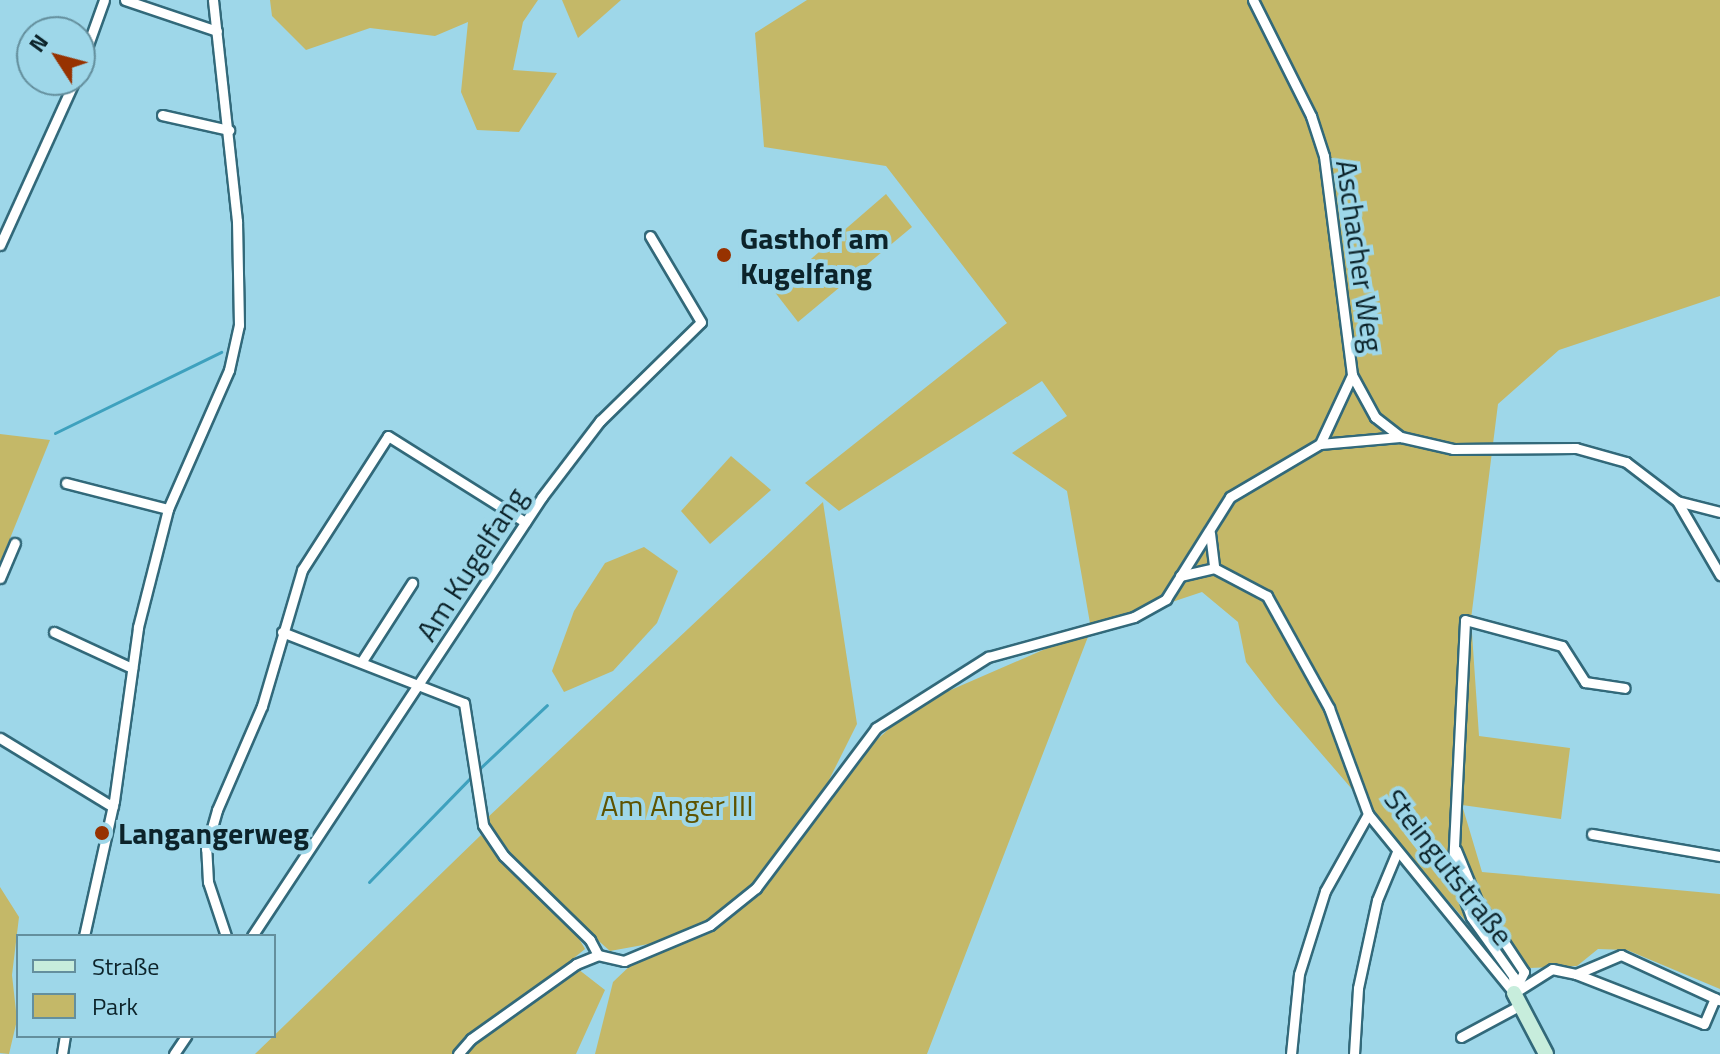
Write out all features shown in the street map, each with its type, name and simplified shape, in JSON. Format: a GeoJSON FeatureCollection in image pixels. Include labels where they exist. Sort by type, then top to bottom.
{"type":"FeatureCollection","features":[{"type":"Feature","properties":{"kind":"street"},"geometry":{"type":"LineString","coordinates":[[96,22],[104,0]]}},
{"type":"Feature","properties":{"kind":"street"},"geometry":{"type":"LineString","coordinates":[[125,0],[217,31]]}},
{"type":"Feature","properties":{"kind":"street"},"geometry":{"type":"LineString","coordinates":[[84,934],[113,807],[132,668],[168,509],[229,370],[239,325],[229,130],[213,0]]}},
{"type":"Feature","properties":{"kind":"street","name":"Aschacher Weg"},"geometry":{"type":"LineString","coordinates":[[1253,0],[1311,116],[1324,156],[1352,375],[1375,417],[1401,437]]}},
{"type":"Feature","properties":{"kind":"street"},"geometry":{"type":"LineString","coordinates":[[0,245],[2,230],[67,96]]}},
{"type":"Feature","properties":{"kind":"street"},"geometry":{"type":"LineString","coordinates":[[162,115],[229,130]]}},
{"type":"Feature","properties":{"kind":"street","name":"Am Kugelfang"},"geometry":{"type":"LineString","coordinates":[[253,934],[422,683],[525,522],[600,421],[701,322],[650,236]]}},
{"type":"Feature","properties":{"kind":"street"},"geometry":{"type":"LineString","coordinates":[[1320,444],[1352,375]]}},
{"type":"Feature","properties":{"kind":"street"},"geometry":{"type":"LineString","coordinates":[[225,934],[210,894],[206,849],[262,706],[302,570],[388,436],[525,522]]}},
{"type":"Feature","properties":{"kind":"street"},"geometry":{"type":"LineString","coordinates":[[458,1054],[509,1010],[598,955],[624,961],[710,925],[756,888],[876,728],[988,657],[1134,617],[1166,599],[1230,497],[1320,444],[1401,437],[1477,448],[1604,452],[1626,462],[1677,501],[1720,575]]}},
{"type":"Feature","properties":{"kind":"street"},"geometry":{"type":"LineString","coordinates":[[66,483],[168,509]]}},
{"type":"Feature","properties":{"kind":"street"},"geometry":{"type":"LineString","coordinates":[[1677,501],[1720,512]]}},
{"type":"Feature","properties":{"kind":"street"},"geometry":{"type":"LineString","coordinates":[[1180,576],[1214,568],[1210,529]]}},
{"type":"Feature","properties":{"kind":"street"},"geometry":{"type":"LineString","coordinates":[[0,578],[15,543]]}},
{"type":"Feature","properties":{"kind":"street","name":"Steingutstraße"},"geometry":{"type":"LineString","coordinates":[[1214,568],[1267,596],[1329,708],[1368,814],[1515,1000],[1546,1054]]}},
{"type":"Feature","properties":{"kind":"street"},"geometry":{"type":"LineString","coordinates":[[362,661],[412,583]]}},
{"type":"Feature","properties":{"kind":"street","name":"Steingutstraße"},"geometry":{"type":"LineString","coordinates":[[1515,1000],[1513,976],[1471,917],[1453,867],[1452,838],[1463,717],[1465,620],[1562,646],[1585,682],[1625,688]]}},
{"type":"Feature","properties":{"kind":"street"},"geometry":{"type":"LineString","coordinates":[[54,632],[132,668]]}},
{"type":"Feature","properties":{"kind":"street"},"geometry":{"type":"LineString","coordinates":[[282,632],[422,683],[464,703],[483,825],[504,856],[590,940],[598,955]]}},
{"type":"Feature","properties":{"kind":"street"},"geometry":{"type":"LineString","coordinates":[[0,738],[113,807]]}},
{"type":"Feature","properties":{"kind":"street"},"geometry":{"type":"LineString","coordinates":[[1291,1054],[1299,974],[1325,891],[1368,814]]}},
{"type":"Feature","properties":{"kind":"street"},"geometry":{"type":"LineString","coordinates":[[1592,834],[1720,856]]}},
{"type":"Feature","properties":{"kind":"street"},"geometry":{"type":"LineString","coordinates":[[1354,1054],[1358,988],[1377,900],[1397,852]]}},
{"type":"Feature","properties":{"kind":"street"},"geometry":{"type":"LineString","coordinates":[[1461,1037],[1515,1000],[1552,969],[1576,974],[1704,1024],[1717,999],[1621,955],[1576,974]]}},
{"type":"Feature","properties":{"kind":"green space"},"geometry":{"type":"Polygon","coordinates":[[[270,0],[538,0],[523,22],[513,70],[557,73],[519,132],[477,130],[461,92],[468,22],[435,36],[370,28],[306,50],[272,16],[270,0]]]}},
{"type":"Feature","properties":{"kind":"green space"},"geometry":{"type":"Polygon","coordinates":[[[562,0],[621,0],[578,38],[562,0]]]}},
{"type":"Feature","properties":{"kind":"green space"},"geometry":{"type":"Polygon","coordinates":[[[807,0],[1720,0],[1720,296],[1559,350],[1498,404],[1471,619],[1479,736],[1570,748],[1561,819],[1462,805],[1482,872],[1720,894],[1720,989],[1627,950],[1598,949],[1577,966],[1507,969],[1276,701],[1246,662],[1238,622],[1202,592],[1091,629],[1067,491],[1012,453],[1067,416],[1042,381],[839,511],[805,483],[1007,323],[886,166],[764,147],[755,33],[807,0]]]}},
{"type":"Feature","properties":{"kind":"green space"},"geometry":{"type":"Polygon","coordinates":[[[886,194],[912,227],[798,322],[774,291],[886,194]]]}},
{"type":"Feature","properties":{"kind":"green space"},"geometry":{"type":"Polygon","coordinates":[[[0,434],[50,440],[0,563],[0,434]]]}},
{"type":"Feature","properties":{"kind":"green space"},"geometry":{"type":"Polygon","coordinates":[[[731,456],[771,490],[710,544],[681,511],[731,456]]]}},
{"type":"Feature","properties":{"kind":"green space","name":"Am Anger III"},"geometry":{"type":"Polygon","coordinates":[[[823,502],[857,724],[826,786],[914,706],[1091,629],[927,1054],[595,1054],[613,982],[654,943],[610,951],[533,883],[486,819],[823,502]]]}},
{"type":"Feature","properties":{"kind":"green space"},"geometry":{"type":"Polygon","coordinates":[[[644,547],[678,571],[657,623],[613,671],[564,692],[552,671],[574,611],[605,563],[644,547]]]}},
{"type":"Feature","properties":{"kind":"green space"},"geometry":{"type":"Polygon","coordinates":[[[481,835],[578,937],[585,949],[569,962],[605,990],[576,1054],[255,1054],[272,1038],[276,1038],[276,1034],[481,835]]]}},
{"type":"Feature","properties":{"kind":"green space"},"geometry":{"type":"Polygon","coordinates":[[[0,887],[19,917],[12,975],[16,1024],[9,1054],[0,1053],[0,887]]]}},
{"type":"Feature","properties":{"kind":"waterway"},"geometry":{"type":"LineString","coordinates":[[55,433],[221,352]]}},
{"type":"Feature","properties":{"kind":"waterway"},"geometry":{"type":"LineString","coordinates":[[477,771],[547,705]]}},
{"type":"Feature","properties":{"kind":"waterway"},"geometry":{"type":"LineString","coordinates":[[369,882],[471,777]]}},
{"type":"Feature","properties":{"kind":"place","name":"Gasthof am Kugelfang"},"geometry":{"type":"Point","coordinates":[724,255]}},
{"type":"Feature","properties":{"kind":"place","name":"Langangerweg"},"geometry":{"type":"Point","coordinates":[102,833]}}]}
